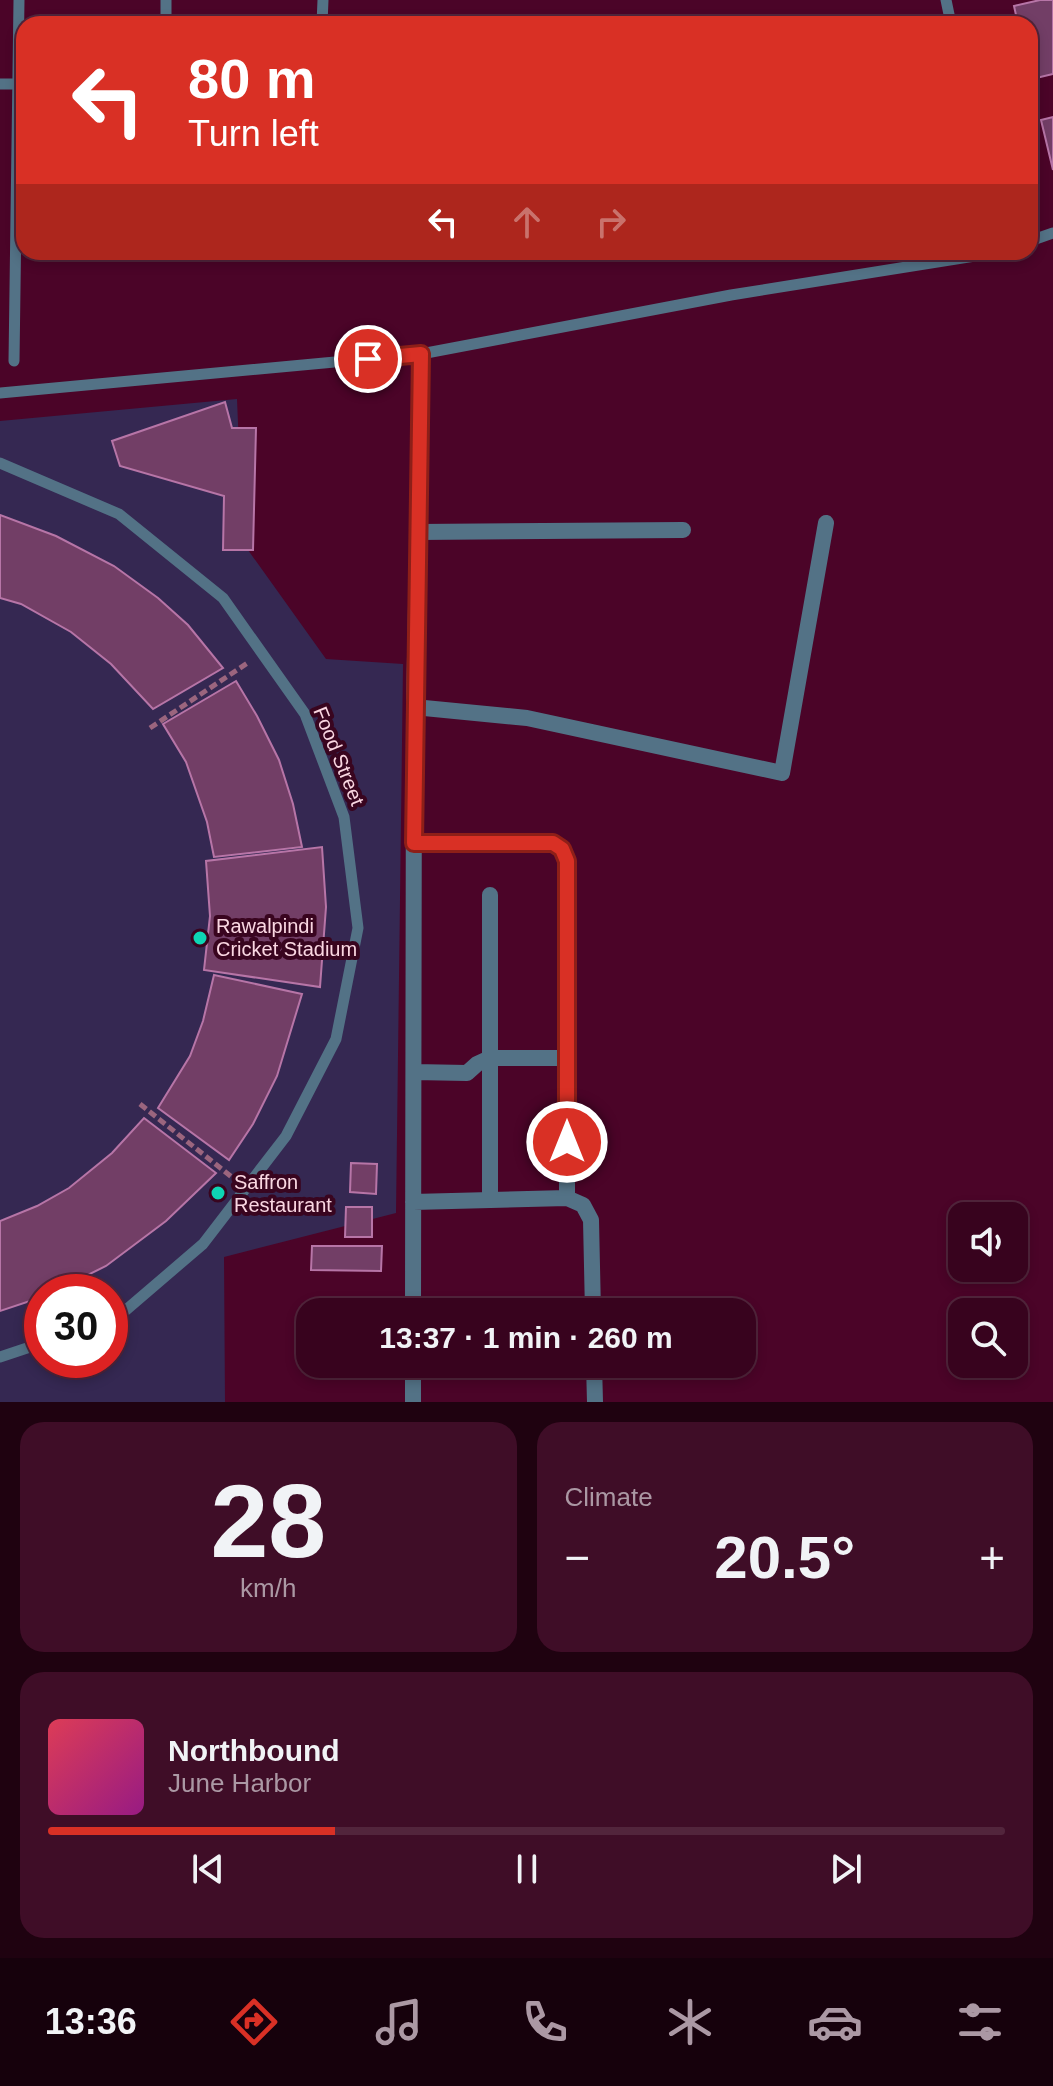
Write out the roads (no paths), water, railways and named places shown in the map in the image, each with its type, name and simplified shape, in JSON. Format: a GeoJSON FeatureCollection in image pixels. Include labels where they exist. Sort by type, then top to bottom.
{"type":"FeatureCollection","features":[{"type":"Feature","properties":{"kind":"street"},"geometry":{"type":"LineString","coordinates":[[413,1298],[414,707],[421,354]]}},
{"type":"Feature","properties":{"kind":"street"},"geometry":{"type":"LineString","coordinates":[[414,707],[527,718],[782,773],[826,523]]}},
{"type":"Feature","properties":{"kind":"street"},"geometry":{"type":"LineString","coordinates":[[418,532],[683,530]]}},
{"type":"Feature","properties":{"kind":"street"},"geometry":{"type":"LineString","coordinates":[[414,843],[553,843],[562,849],[567,861],[567,1198]]}},
{"type":"Feature","properties":{"kind":"street"},"geometry":{"type":"LineString","coordinates":[[490,895],[490,1200]]}},
{"type":"Feature","properties":{"kind":"street"},"geometry":{"type":"LineString","coordinates":[[414,1072],[467,1073],[490,1058],[567,1058]]}},
{"type":"Feature","properties":{"kind":"street"},"geometry":{"type":"LineString","coordinates":[[413,1202],[567,1198],[583,1205],[591,1220],[593,1298]]}},
{"type":"Feature","properties":{"kind":"street"},"geometry":{"type":"LineString","coordinates":[[413,1378],[413,1402]]}},
{"type":"Feature","properties":{"kind":"street"},"geometry":{"type":"LineString","coordinates":[[594,1378],[595,1402]]}},
{"type":"Feature","properties":{"kind":"lane"},"geometry":{"type":"LineString","coordinates":[[14,361],[16,260]]}},
{"type":"Feature","properties":{"kind":"lane"},"geometry":{"type":"LineString","coordinates":[[0,393],[421,354],[731,295],[948,260]]}},
{"type":"Feature","properties":{"kind":"lane","name":"Food Street"},"geometry":{"type":"LineString","coordinates":[[0,463],[119,514],[223,598],[305,714],[344,817],[358,928],[336,1039],[286,1136],[203,1244],[128,1308]]}},
{"type":"Feature","properties":{"kind":"lane"},"geometry":{"type":"LineString","coordinates":[[0,1357],[24,1349]]}},
{"type":"Feature","properties":{"kind":"place","name":"Rawalpindi Cricket Stadium"},"geometry":{"type":"Point","coordinates":[200,938]}},
{"type":"Feature","properties":{"kind":"place","name":"Saffron Restaurant"},"geometry":{"type":"Point","coordinates":[218,1193]}}]}
